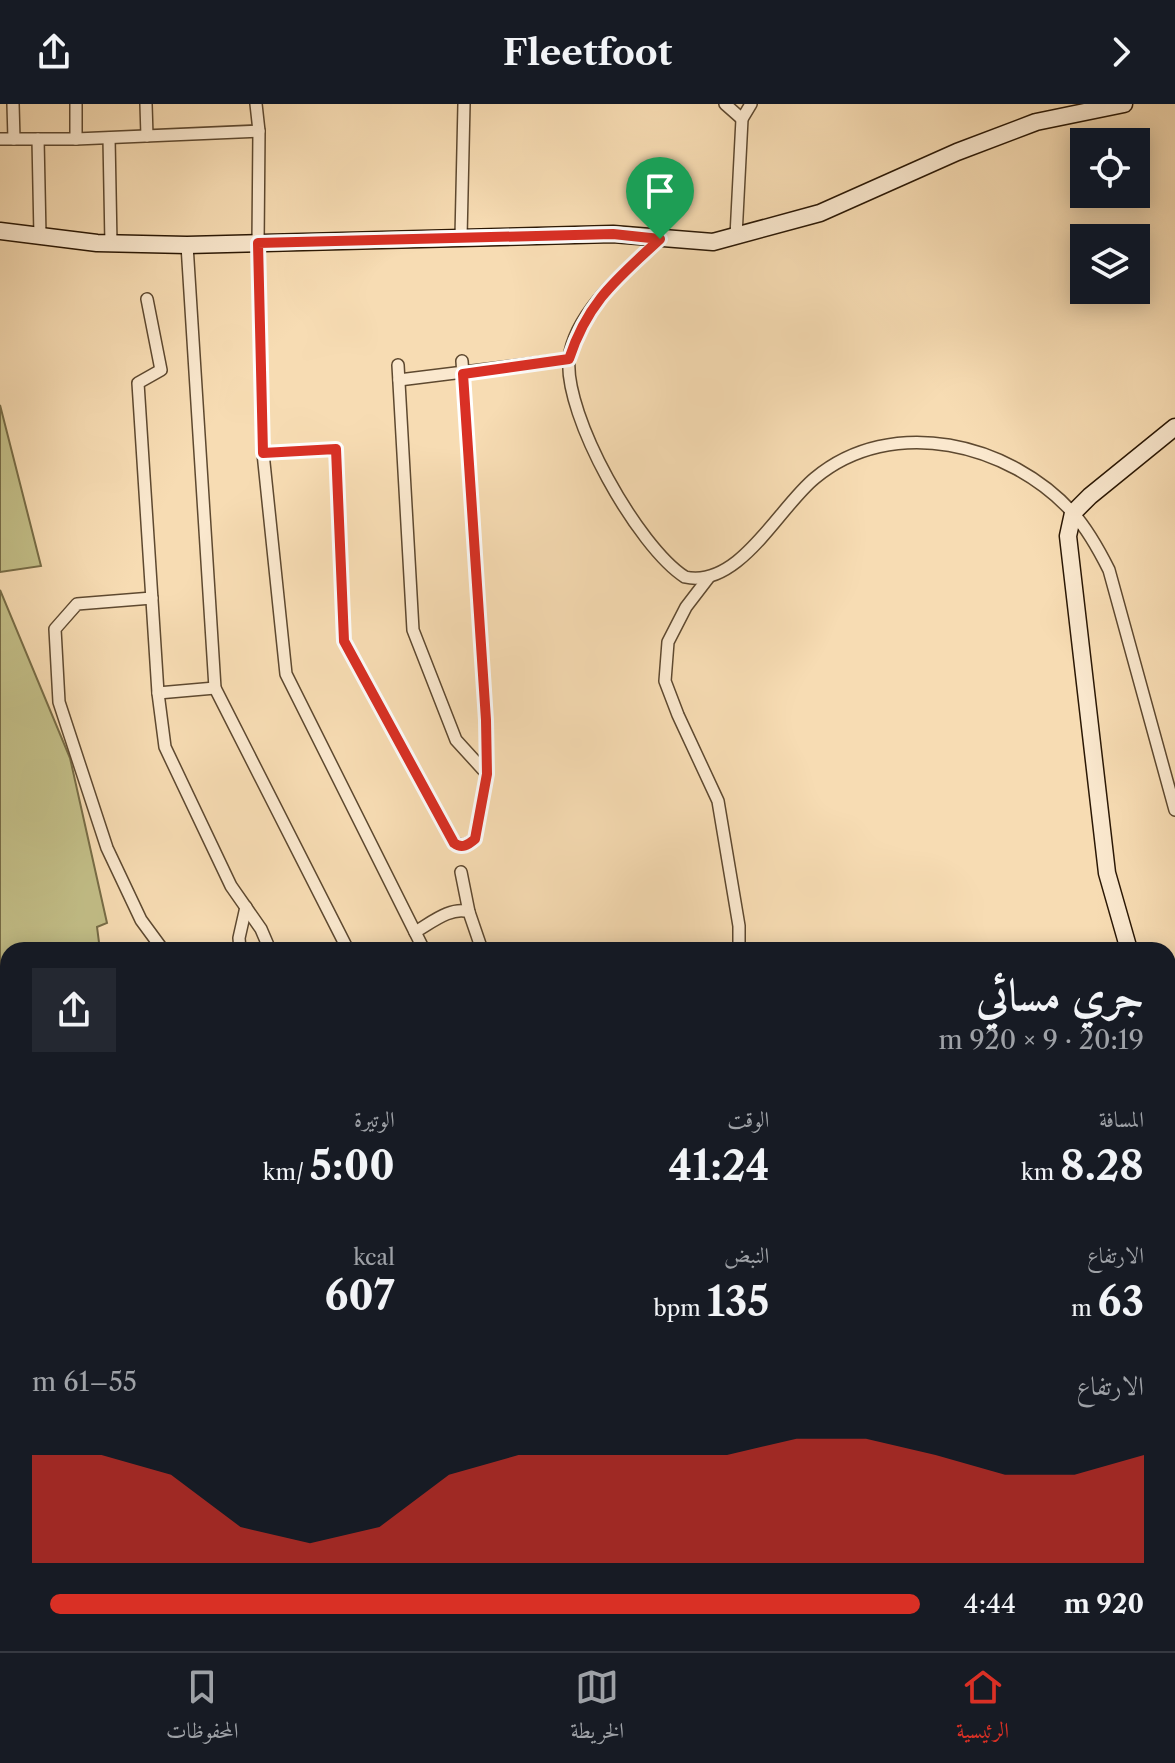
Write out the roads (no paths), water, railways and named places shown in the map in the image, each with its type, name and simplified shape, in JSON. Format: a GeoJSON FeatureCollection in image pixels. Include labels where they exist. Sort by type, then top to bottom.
{"type":"FeatureCollection","features":[{"type":"Feature","properties":{"kind":"street"},"geometry":{"type":"LineString","coordinates":[[13,104],[14,139]]}},
{"type":"Feature","properties":{"kind":"street"},"geometry":{"type":"LineString","coordinates":[[76,104],[76,139]]}},
{"type":"Feature","properties":{"kind":"street"},"geometry":{"type":"LineString","coordinates":[[146,104],[147,136]]}},
{"type":"Feature","properties":{"kind":"street"},"geometry":{"type":"LineString","coordinates":[[256,104],[259,131],[263,453],[286,674],[420,942]]}},
{"type":"Feature","properties":{"kind":"street"},"geometry":{"type":"LineString","coordinates":[[461,237],[464,104]]}},
{"type":"Feature","properties":{"kind":"street"},"geometry":{"type":"LineString","coordinates":[[725,104],[742,119]]}},
{"type":"Feature","properties":{"kind":"street"},"geometry":{"type":"LineString","coordinates":[[736,236],[742,119],[751,104]]}},
{"type":"Feature","properties":{"kind":"street"},"geometry":{"type":"LineString","coordinates":[[0,231],[111,244],[187,245],[613,234],[713,242],[820,213],[957,152],[1036,122],[1124,104]]}},
{"type":"Feature","properties":{"kind":"street"},"geometry":{"type":"LineString","coordinates":[[0,139],[259,131]]}},
{"type":"Feature","properties":{"kind":"street"},"geometry":{"type":"LineString","coordinates":[[109,138],[111,244]]}},
{"type":"Feature","properties":{"kind":"street"},"geometry":{"type":"LineString","coordinates":[[38,139],[40,236]]}},
{"type":"Feature","properties":{"kind":"street"},"geometry":{"type":"LineString","coordinates":[[660,239],[604,291],[583,324],[569,359],[573,393],[584,430],[610,482],[659,553],[677,571],[694,579],[721,573],[754,545],[814,479],[841,461],[871,447],[910,442],[953,446],[984,453],[1010,464],[1045,487],[1073,513],[1094,541],[1109,570],[1175,810]]}},
{"type":"Feature","properties":{"kind":"street"},"geometry":{"type":"LineString","coordinates":[[187,245],[215,688],[344,942]]}},
{"type":"Feature","properties":{"kind":"street"},"geometry":{"type":"LineString","coordinates":[[147,299],[162,364],[161,370],[138,383],[158,693],[165,747],[231,886],[267,942]]}},
{"type":"Feature","properties":{"kind":"street"},"geometry":{"type":"LineString","coordinates":[[399,380],[462,368],[569,359]]}},
{"type":"Feature","properties":{"kind":"street"},"geometry":{"type":"LineString","coordinates":[[398,365],[413,630],[456,740],[487,774]]}},
{"type":"Feature","properties":{"kind":"street"},"geometry":{"type":"LineString","coordinates":[[263,453],[336,449],[344,641],[454,843],[464,846],[475,839],[487,774],[462,368]]}},
{"type":"Feature","properties":{"kind":"street"},"geometry":{"type":"LineString","coordinates":[[1127,942],[1107,873],[1068,536],[1073,513],[1175,427]]}},
{"type":"Feature","properties":{"kind":"street"},"geometry":{"type":"LineString","coordinates":[[709,577],[686,607],[668,642],[665,681],[718,801],[739,942]]}},
{"type":"Feature","properties":{"kind":"street"},"geometry":{"type":"LineString","coordinates":[[152,598],[77,604],[55,629],[59,702],[107,848],[141,920],[157,942]]}},
{"type":"Feature","properties":{"kind":"street"},"geometry":{"type":"LineString","coordinates":[[158,693],[215,688]]}},
{"type":"Feature","properties":{"kind":"street"},"geometry":{"type":"LineString","coordinates":[[461,872],[479,942]]}},
{"type":"Feature","properties":{"kind":"street"},"geometry":{"type":"LineString","coordinates":[[239,942],[246,907]]}},
{"type":"Feature","properties":{"kind":"street"},"geometry":{"type":"LineString","coordinates":[[415,932],[455,910],[469,912]]}}]}
